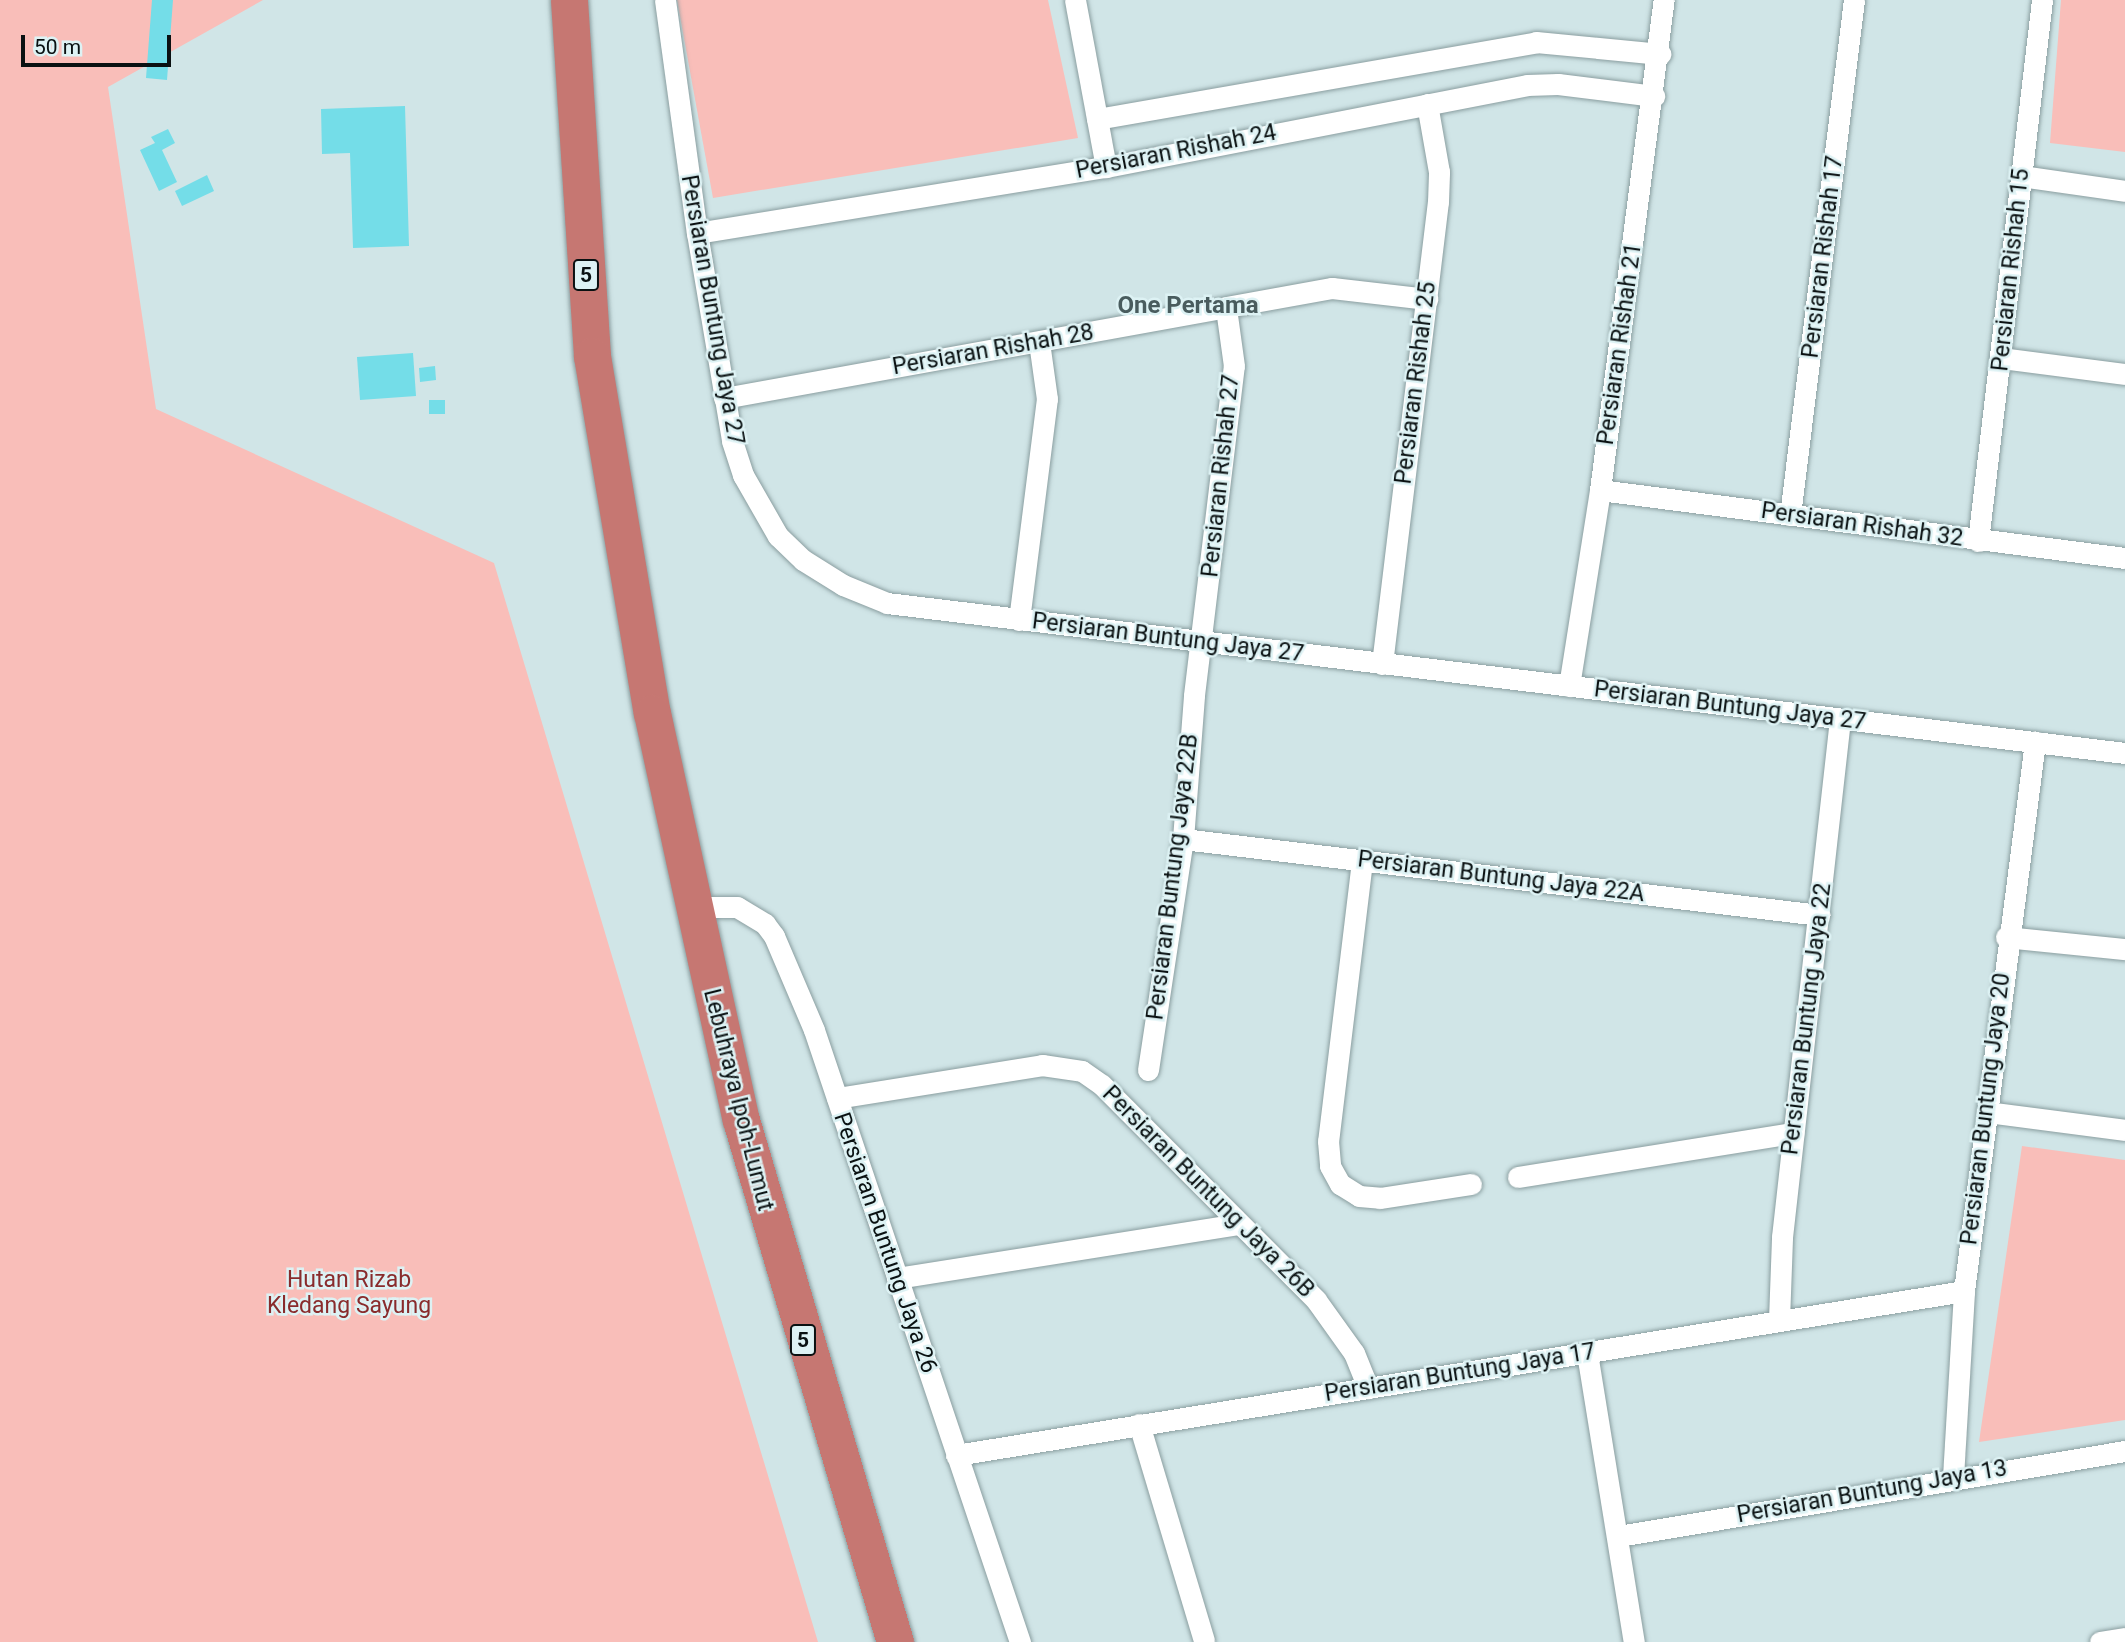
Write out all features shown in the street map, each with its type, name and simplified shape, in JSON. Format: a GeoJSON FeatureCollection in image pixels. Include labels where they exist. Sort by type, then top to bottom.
{"type":"FeatureCollection","features":[{"type":"Feature","properties":{"kind":"highway","name":"Lebuhraya Ipoh-Lumut"},"geometry":{"type":"LineString","coordinates":[[569,0],[592,356],[652,713],[692,906],[754,1170],[895,1642]]}},
{"type":"Feature","properties":{"kind":"highway","name":"Lebuhraya Ipoh-Lumut"},"geometry":{"type":"LineString","coordinates":[[584,0],[624,547]]}},
{"type":"Feature","properties":{"kind":"street","name":"Persiaran Buntung Jaya 27"},"geometry":{"type":"LineString","coordinates":[[665,0],[696,233],[732,441],[759,507],[778,536],[803,560],[843,585],[887,603],[2125,753]]}},
{"type":"Feature","properties":{"kind":"street"},"geometry":{"type":"LineString","coordinates":[[1075,0],[1106,167]]}},
{"type":"Feature","properties":{"kind":"street","name":"Persiaran Rishah 21"},"geometry":{"type":"LineString","coordinates":[[1569,686],[1600,490],[1660,54],[1664,0]]}},
{"type":"Feature","properties":{"kind":"street","name":"Persiaran Rishah 17"},"geometry":{"type":"LineString","coordinates":[[1790,515],[1854,0]]}},
{"type":"Feature","properties":{"kind":"street","name":"Persiaran Rishah 15"},"geometry":{"type":"LineString","coordinates":[[1978,541],[2042,0]]}},
{"type":"Feature","properties":{"kind":"street"},"geometry":{"type":"LineString","coordinates":[[1097,119],[1536,42],[1660,54]]}},
{"type":"Feature","properties":{"kind":"street","name":"Persiaran Rishah 24"},"geometry":{"type":"LineString","coordinates":[[696,233],[1106,167],[1427,104],[1558,84],[1654,96]]}},
{"type":"Feature","properties":{"kind":"street","name":"Persiaran Rishah 25"},"geometry":{"type":"LineString","coordinates":[[1382,664],[1439,180],[1427,104]]}},
{"type":"Feature","properties":{"kind":"street"},"geometry":{"type":"LineString","coordinates":[[2021,176],[2125,191]]}},
{"type":"Feature","properties":{"kind":"street","name":"Persiaran Rishah 28"},"geometry":{"type":"LineString","coordinates":[[724,398],[1332,288],[1427,299]]}},
{"type":"Feature","properties":{"kind":"street","name":"Persiaran Rishah 27"},"geometry":{"type":"LineString","coordinates":[[1202,643],[1234,366],[1226,308]]}},
{"type":"Feature","properties":{"kind":"street"},"geometry":{"type":"LineString","coordinates":[[1019,620],[1047,399],[1038,342]]}},
{"type":"Feature","properties":{"kind":"street"},"geometry":{"type":"LineString","coordinates":[[2001,358],[2125,374]]}},
{"type":"Feature","properties":{"kind":"street","name":"Persiaran Rishah 32"},"geometry":{"type":"LineString","coordinates":[[1600,490],[2125,558]]}},
{"type":"Feature","properties":{"kind":"street","name":"Persiaran Buntung Jaya 22B"},"geometry":{"type":"LineString","coordinates":[[1148,1070],[1183,839],[1202,643]]}},
{"type":"Feature","properties":{"kind":"street","name":"Persiaran Buntung Jaya 22"},"geometry":{"type":"LineString","coordinates":[[1779,1320],[1778,1284],[1840,719]]}},
{"type":"Feature","properties":{"kind":"street","name":"Persiaran Buntung Jaya 20"},"geometry":{"type":"LineString","coordinates":[[1953,1478],[1964,1290],[2006,937],[2035,742]]}},
{"type":"Feature","properties":{"kind":"street","name":"Persiaran Buntung Jaya 22A"},"geometry":{"type":"LineString","coordinates":[[1183,839],[1819,915]]}},
{"type":"Feature","properties":{"kind":"street"},"geometry":{"type":"LineString","coordinates":[[1362,861],[1328,1141],[1330,1166],[1340,1184],[1359,1196],[1380,1198],[1471,1184]]}},
{"type":"Feature","properties":{"kind":"street","name":"Persiaran Buntung Jaya 26"},"geometry":{"type":"LineString","coordinates":[[692,906],[737,906],[765,924],[774,936],[836,1098],[1020,1642]]}},
{"type":"Feature","properties":{"kind":"street"},"geometry":{"type":"LineString","coordinates":[[2006,937],[2125,949]]}},
{"type":"Feature","properties":{"kind":"street","name":"Persiaran Buntung Jaya 26B"},"geometry":{"type":"LineString","coordinates":[[836,1098],[1042,1065],[1082,1072],[1102,1085],[1237,1224],[1316,1300],[1354,1353],[1368,1388]]}},
{"type":"Feature","properties":{"kind":"street"},"geometry":{"type":"LineString","coordinates":[[1987,1111],[2125,1130]]}},
{"type":"Feature","properties":{"kind":"street"},"geometry":{"type":"LineString","coordinates":[[1518,1177],[1794,1133]]}},
{"type":"Feature","properties":{"kind":"street"},"geometry":{"type":"LineString","coordinates":[[897,1278],[1237,1224]]}},
{"type":"Feature","properties":{"kind":"street","name":"Persiaran Buntung Jaya 17"},"geometry":{"type":"LineString","coordinates":[[956,1455],[1964,1290]]}},
{"type":"Feature","properties":{"kind":"street"},"geometry":{"type":"LineString","coordinates":[[1587,1353],[1619,1536],[1634,1642]]}},
{"type":"Feature","properties":{"kind":"street"},"geometry":{"type":"LineString","coordinates":[[1139,1424],[1204,1640]]}},
{"type":"Feature","properties":{"kind":"street","name":"Persiaran Buntung Jaya 13"},"geometry":{"type":"LineString","coordinates":[[1619,1536],[2125,1451]]}},
{"type":"Feature","properties":{"kind":"street"},"geometry":{"type":"LineString","coordinates":[[2100,1642],[2125,1638]]}},
{"type":"Feature","properties":{"kind":"green space","name":"Hutan Rizab Kledang Sayung"},"geometry":{"type":"Polygon","coordinates":[[[0,0],[263,0],[108,87],[156,409],[494,563],[818,1642],[0,1642],[0,0]]]}},
{"type":"Feature","properties":{"kind":"green space"},"geometry":{"type":"Polygon","coordinates":[[[677,0],[1048,0],[1078,138],[713,198],[677,0]]]}},
{"type":"Feature","properties":{"kind":"green space"},"geometry":{"type":"Polygon","coordinates":[[[2061,0],[2125,0],[2125,152],[2050,143],[2061,0]]]}},
{"type":"Feature","properties":{"kind":"green space"},"geometry":{"type":"Polygon","coordinates":[[[2022,1146],[2125,1160],[2125,1420],[1979,1442],[2022,1146]]]}},
{"type":"Feature","properties":{"kind":"building"},"geometry":{"type":"Polygon","coordinates":[[[152,0],[173,0],[167,80],[146,78],[152,0]]]}},
{"type":"Feature","properties":{"kind":"building"},"geometry":{"type":"Polygon","coordinates":[[[405,106],[409,246],[353,248],[350,153],[322,154],[321,109],[405,106]]]}},
{"type":"Feature","properties":{"kind":"building"},"geometry":{"type":"Polygon","coordinates":[[[168,129],[175,143],[162,150],[177,182],[159,191],[140,150],[155,143],[151,137],[168,129]]]}},
{"type":"Feature","properties":{"kind":"building"},"geometry":{"type":"Polygon","coordinates":[[[207,175],[214,191],[182,206],[175,191],[207,175]]]}},
{"type":"Feature","properties":{"kind":"building"},"geometry":{"type":"Polygon","coordinates":[[[413,353],[416,396],[360,400],[357,357],[413,353]]]}},
{"type":"Feature","properties":{"kind":"building"},"geometry":{"type":"Polygon","coordinates":[[[435,366],[436,380],[420,382],[419,368],[435,366]]]}},
{"type":"Feature","properties":{"kind":"building"},"geometry":{"type":"Polygon","coordinates":[[[429,400],[445,400],[445,414],[429,414],[429,400]]]}},
{"type":"Feature","properties":{"kind":"district","name":"One Pertama"},"geometry":{"type":"Point","coordinates":[1188,306]}}]}
